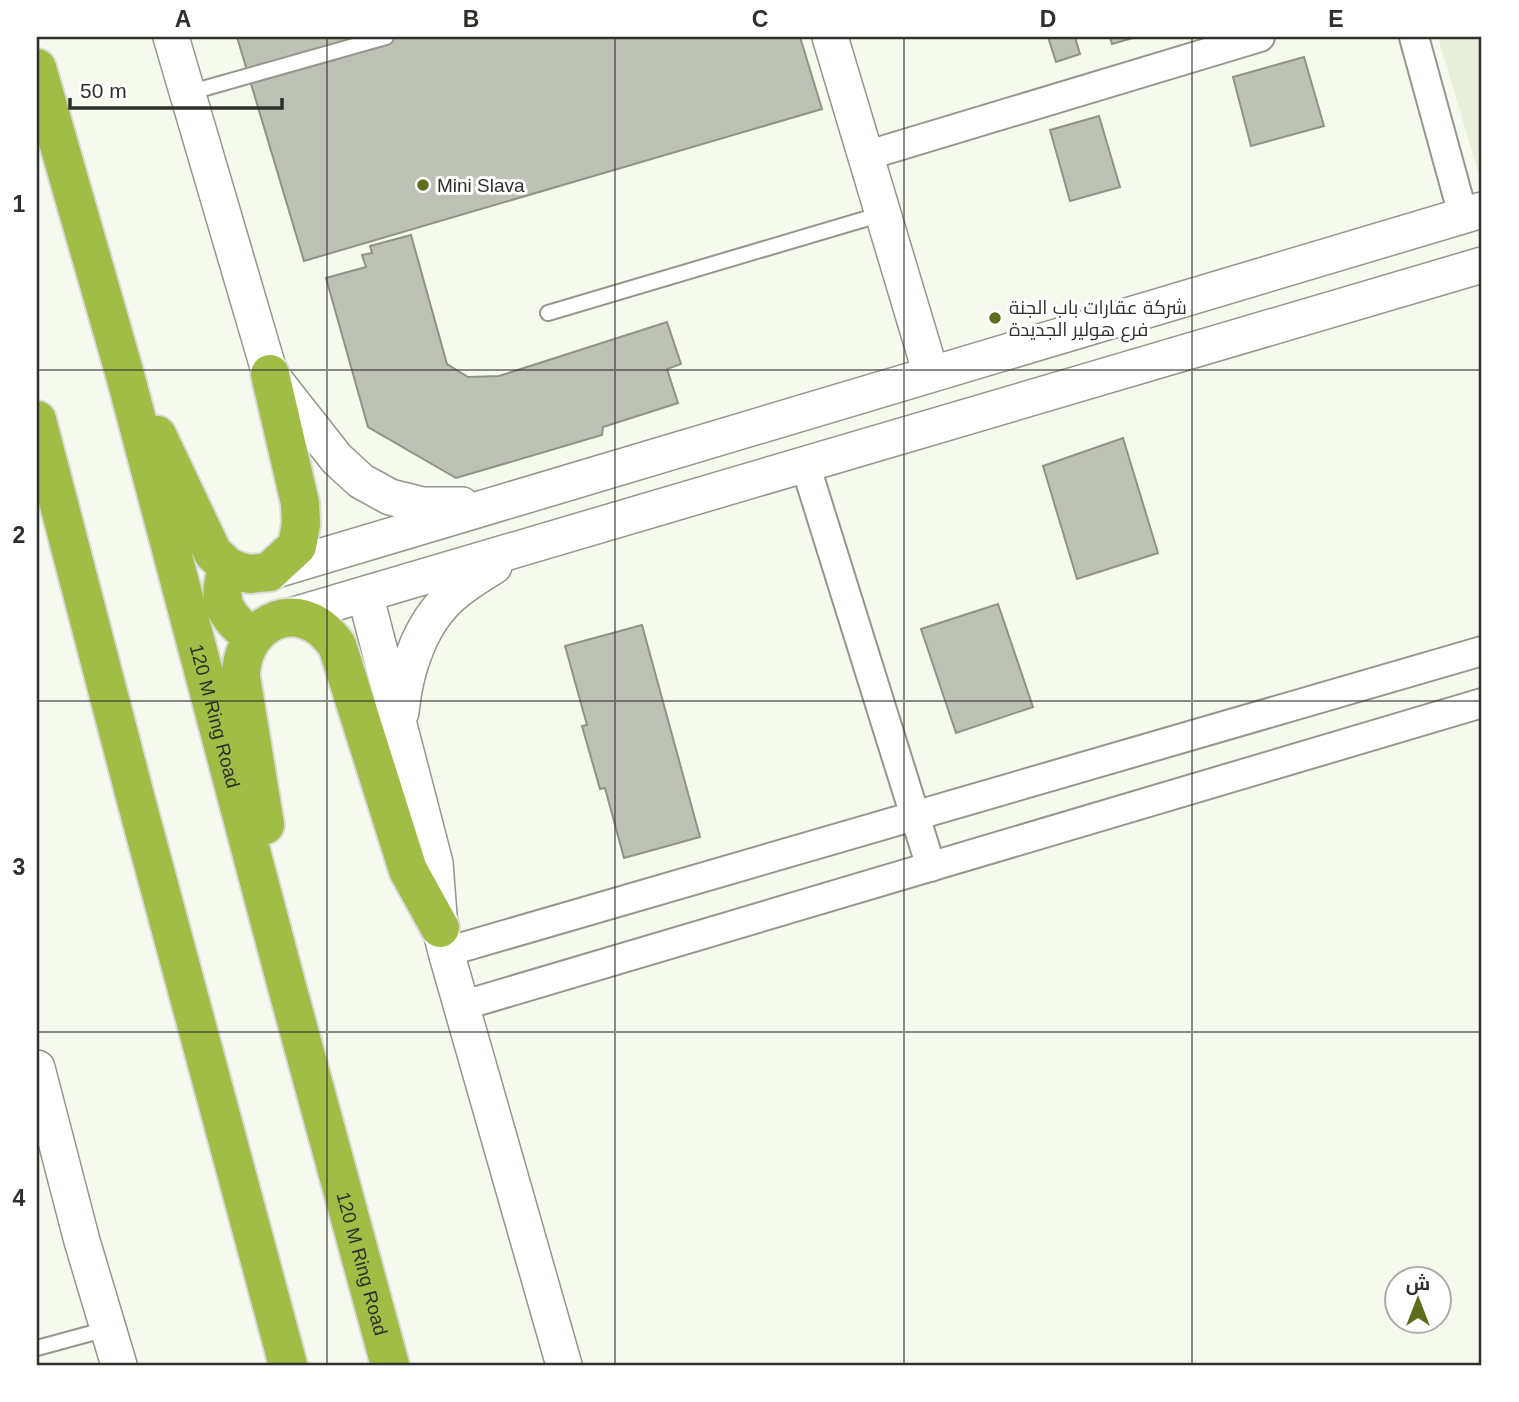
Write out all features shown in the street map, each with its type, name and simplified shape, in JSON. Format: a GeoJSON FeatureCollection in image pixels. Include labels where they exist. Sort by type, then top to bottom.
{"type":"FeatureCollection","features":[{"type":"Feature","properties":{"kind":"highway","name":"120 M Ring Road"},"geometry":{"type":"LineString","coordinates":[[37,68],[125,375],[286,987],[390,1365]]}},
{"type":"Feature","properties":{"kind":"highway"},"geometry":{"type":"LineString","coordinates":[[125,375],[177,474],[208,544],[220,561],[248,574],[270,572],[297,546],[301,524],[300,503],[270,374]]}},
{"type":"Feature","properties":{"kind":"highway"},"geometry":{"type":"LineString","coordinates":[[37,420],[135,800],[288,1365]]}},
{"type":"Feature","properties":{"kind":"highway"},"geometry":{"type":"LineString","coordinates":[[229,567],[222,582],[222,597],[226,611],[235,623],[265,629],[299,619],[309,621],[327,633],[337,645],[408,870],[443,940]]}},
{"type":"Feature","properties":{"kind":"highway"},"geometry":{"type":"LineString","coordinates":[[265,629],[243,656],[241,677],[261,796],[286,987]]}},
{"type":"Feature","properties":{"kind":"street"},"geometry":{"type":"LineString","coordinates":[[172,37],[270,374],[337,459],[361,481],[390,497],[422,505],[455,506],[521,496]]}},
{"type":"Feature","properties":{"kind":"street"},"geometry":{"type":"LineString","coordinates":[[830,37],[931,374]]}},
{"type":"Feature","properties":{"kind":"street"},"geometry":{"type":"LineString","coordinates":[[864,156],[1260,37]]}},
{"type":"Feature","properties":{"kind":"street"},"geometry":{"type":"LineString","coordinates":[[270,572],[1473,213],[1414,37]]}},
{"type":"Feature","properties":{"kind":"street"},"geometry":{"type":"LineString","coordinates":[[265,629],[365,594],[1482,265]]}},
{"type":"Feature","properties":{"kind":"street"},"geometry":{"type":"LineString","coordinates":[[671,451],[666,462],[667,480],[681,494],[692,499]]}},
{"type":"Feature","properties":{"kind":"street"},"geometry":{"type":"LineString","coordinates":[[805,464],[931,867]]}},
{"type":"Feature","properties":{"kind":"street"},"geometry":{"type":"LineString","coordinates":[[622,466],[638,471],[651,484],[652,495],[634,516]]}},
{"type":"Feature","properties":{"kind":"street"},"geometry":{"type":"LineString","coordinates":[[400,723],[406,676],[413,654],[433,616],[455,592],[519,549]]}},
{"type":"Feature","properties":{"kind":"street"},"geometry":{"type":"LineString","coordinates":[[365,594],[435,863],[443,940],[564,1365]]}},
{"type":"Feature","properties":{"kind":"street"},"geometry":{"type":"LineString","coordinates":[[443,940],[915,816],[1482,651]]}},
{"type":"Feature","properties":{"kind":"street"},"geometry":{"type":"LineString","coordinates":[[461,1006],[1482,703]]}},
{"type":"Feature","properties":{"kind":"street"},"geometry":{"type":"LineString","coordinates":[[37,1068],[119,1365]]}},
{"type":"Feature","properties":{"kind":"lane"},"geometry":{"type":"LineString","coordinates":[[188,93],[386,37]]}},
{"type":"Feature","properties":{"kind":"lane"},"geometry":{"type":"LineString","coordinates":[[548,313],[882,214]]}},
{"type":"Feature","properties":{"kind":"lane"},"geometry":{"type":"LineString","coordinates":[[37,1348],[108,1328]]}},
{"type":"Feature","properties":{"kind":"shaded area"},"geometry":{"type":"Polygon","coordinates":[[[1438,37],[1482,37],[1482,171],[1478,172],[1438,37]]]}},
{"type":"Feature","properties":{"kind":"building","name":"Mini Slava"},"geometry":{"type":"Polygon","coordinates":[[[237,37],[800,37],[822,109],[304,261],[237,37]]]}},
{"type":"Feature","properties":{"kind":"building"},"geometry":{"type":"Polygon","coordinates":[[[1048,37],[1075,37],[1080,54],[1056,62],[1048,37]]]}},
{"type":"Feature","properties":{"kind":"building"},"geometry":{"type":"Polygon","coordinates":[[[1110,37],[1133,37],[1133,38],[1112,44],[1110,37]]]}},
{"type":"Feature","properties":{"kind":"building"},"geometry":{"type":"Polygon","coordinates":[[[1304,57],[1324,126],[1251,146],[1233,77],[1304,57]]]}},
{"type":"Feature","properties":{"kind":"building"},"geometry":{"type":"Polygon","coordinates":[[[1099,116],[1120,187],[1070,201],[1050,130],[1099,116]]]}},
{"type":"Feature","properties":{"kind":"building"},"geometry":{"type":"Polygon","coordinates":[[[411,235],[447,364],[468,377],[499,376],[667,322],[681,364],[667,369],[678,403],[603,427],[602,435],[456,478],[368,427],[326,278],[366,267],[362,255],[372,253],[370,246],[411,235]]]}},
{"type":"Feature","properties":{"kind":"building"},"geometry":{"type":"Polygon","coordinates":[[[1123,438],[1158,553],[1077,579],[1043,466],[1123,438]]]}},
{"type":"Feature","properties":{"kind":"building"},"geometry":{"type":"Polygon","coordinates":[[[998,604],[1033,707],[956,733],[921,629],[998,604]]]}},
{"type":"Feature","properties":{"kind":"building"},"geometry":{"type":"Polygon","coordinates":[[[642,625],[700,837],[624,858],[605,788],[600,789],[582,726],[587,725],[565,646],[642,625]]]}},
{"type":"Feature","properties":{"kind":"place","name":"Mini Slava"},"geometry":{"type":"Point","coordinates":[423,185]}},
{"type":"Feature","properties":{"kind":"place","name":"شرکة عقارات باب الجنة فرع هولیر الجدیدة"},"geometry":{"type":"Point","coordinates":[995,318]}}]}
